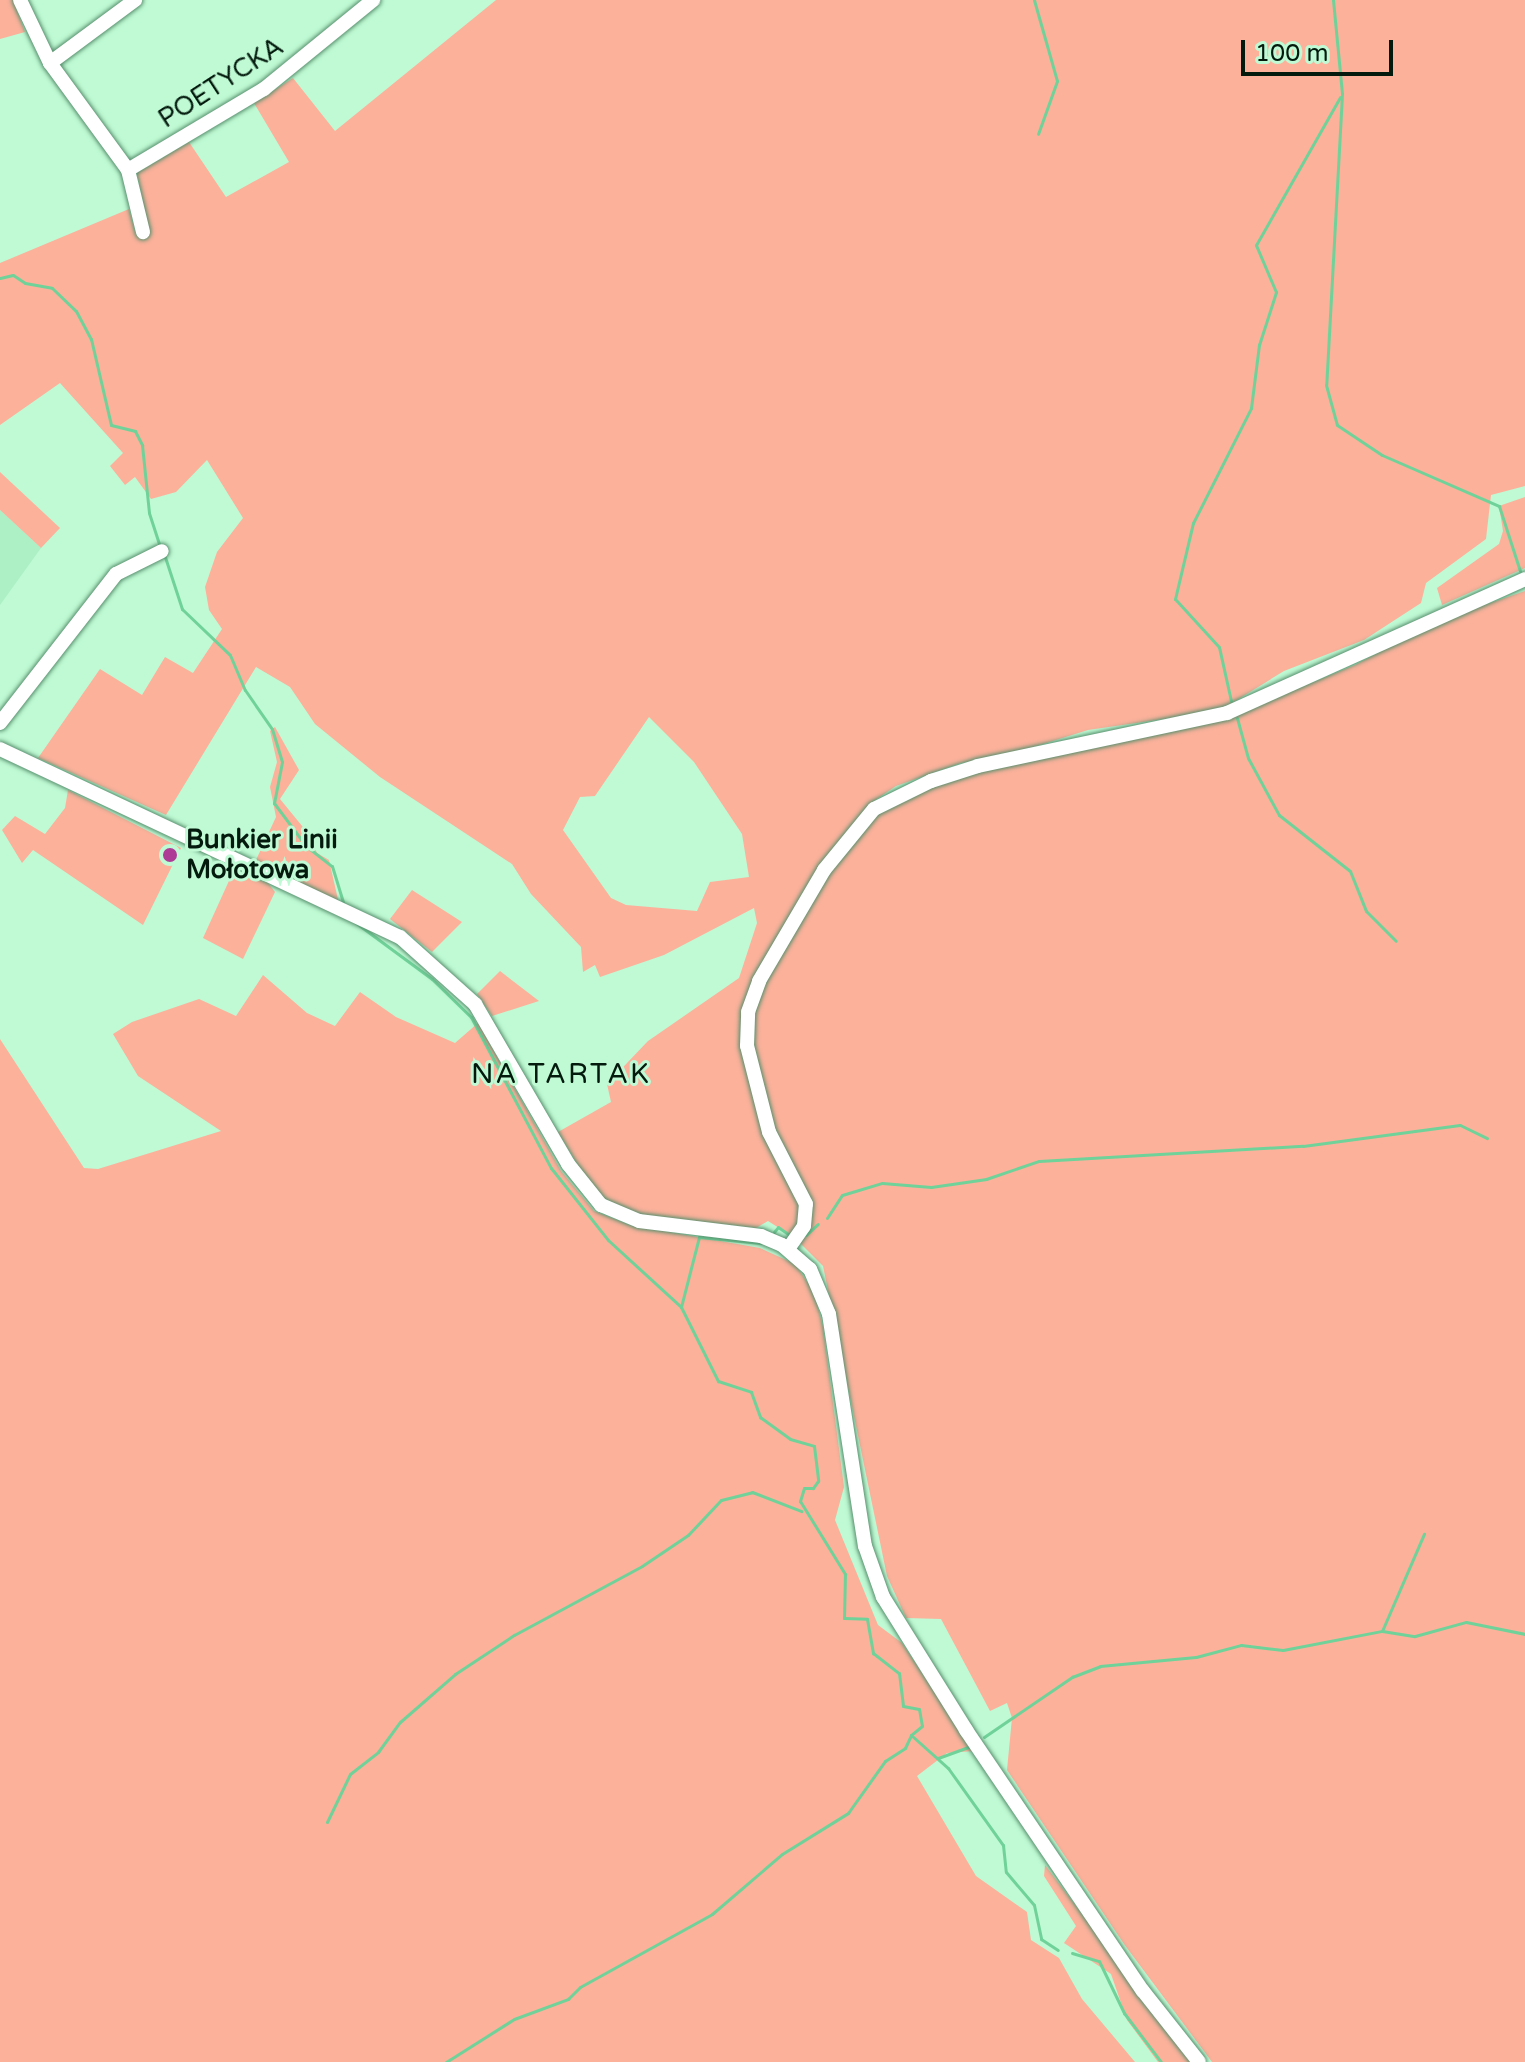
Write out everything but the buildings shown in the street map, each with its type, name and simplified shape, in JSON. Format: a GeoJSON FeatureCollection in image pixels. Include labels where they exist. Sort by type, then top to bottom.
{"type":"FeatureCollection","features":[{"type":"Feature","properties":{"kind":"street"},"geometry":{"type":"LineString","coordinates":[[20,0],[50,63],[128,170],[143,232]]}},
{"type":"Feature","properties":{"kind":"street"},"geometry":{"type":"LineString","coordinates":[[50,63],[135,0]]}},
{"type":"Feature","properties":{"kind":"street","name":"POETYCKA"},"geometry":{"type":"LineString","coordinates":[[128,170],[264,89],[373,0]]}},
{"type":"Feature","properties":{"kind":"street"},"geometry":{"type":"LineString","coordinates":[[0,723],[116,574],[162,551]]}},
{"type":"Feature","properties":{"kind":"street"},"geometry":{"type":"LineString","coordinates":[[788,1249],[804,1226],[806,1204],[769,1132],[747,1046],[748,1012],[759,981],[824,870],[874,809],[931,781],[978,766],[1227,713],[1525,579]]}},
{"type":"Feature","properties":{"kind":"street"},"geometry":{"type":"LineString","coordinates":[[0,749],[400,937],[475,1004],[568,1164],[601,1205],[639,1221],[761,1236],[788,1249],[810,1269],[824,1297],[865,1546],[883,1597],[966,1730],[1143,1991],[1199,2062]]}},
{"type":"Feature","properties":{"kind":"shaded area"},"geometry":{"type":"Polygon","coordinates":[[[0,0],[13,0],[25,32],[0,39],[0,0]]]}},
{"type":"Feature","properties":{"kind":"shaded area"},"geometry":{"type":"Polygon","coordinates":[[[496,0],[1525,0],[1525,486],[1491,495],[1486,539],[1426,583],[1421,603],[1364,640],[1284,671],[1219,711],[1088,730],[1008,755],[961,763],[896,786],[868,805],[956,773],[1224,719],[1355,665],[1438,621],[1525,591],[1525,2062],[1212,2062],[1124,1944],[1007,1770],[1012,1718],[1007,1703],[990,1711],[941,1619],[906,1618],[887,1576],[823,1266],[795,1238],[768,1221],[756,1228],[630,1214],[594,1192],[558,1132],[611,1102],[607,1084],[648,1041],[739,978],[757,923],[754,908],[664,955],[600,977],[595,965],[583,972],[581,947],[531,894],[512,864],[380,777],[315,724],[290,687],[256,667],[166,815],[38,758],[100,669],[142,695],[165,657],[193,673],[222,629],[209,610],[205,587],[217,552],[243,518],[207,460],[176,492],[151,499],[135,477],[125,485],[110,466],[123,453],[60,383],[0,425],[0,263],[129,209],[136,235],[149,231],[137,173],[189,142],[226,197],[289,162],[254,103],[293,78],[335,131],[496,0]],[[649,717],[595,796],[580,797],[563,830],[611,898],[626,905],[697,911],[710,882],[749,877],[742,834],[694,762],[649,717]]]}},
{"type":"Feature","properties":{"kind":"shaded area"},"geometry":{"type":"Polygon","coordinates":[[[0,472],[60,528],[41,548],[0,510],[0,472]]]}},
{"type":"Feature","properties":{"kind":"shaded area"},"geometry":{"type":"Polygon","coordinates":[[[1525,497],[1525,568],[1442,605],[1437,588],[1499,544],[1503,531],[1499,506],[1525,497]]]}},
{"type":"Feature","properties":{"kind":"shaded area"},"geometry":{"type":"Polygon","coordinates":[[[0,510],[41,548],[0,605],[0,510]]]}},
{"type":"Feature","properties":{"kind":"shaded area"},"geometry":{"type":"Polygon","coordinates":[[[275,727],[299,770],[280,799],[307,832],[317,853],[329,860],[339,904],[256,860],[276,817],[270,787],[277,762],[270,731],[275,727]]]}},
{"type":"Feature","properties":{"kind":"shaded area"},"geometry":{"type":"Polygon","coordinates":[[[68,790],[181,848],[143,925],[33,850],[22,863],[2,830],[15,816],[45,834],[65,808],[68,790]]]}},
{"type":"Feature","properties":{"kind":"shaded area"},"geometry":{"type":"Polygon","coordinates":[[[233,872],[268,883],[275,892],[243,959],[203,938],[233,872]]]}},
{"type":"Feature","properties":{"kind":"shaded area"},"geometry":{"type":"Polygon","coordinates":[[[412,890],[462,922],[432,952],[390,919],[412,890]]]}},
{"type":"Feature","properties":{"kind":"shaded area"},"geometry":{"type":"Polygon","coordinates":[[[500,971],[539,1001],[492,1016],[477,994],[500,971]]]}},
{"type":"Feature","properties":{"kind":"shaded area"},"geometry":{"type":"Polygon","coordinates":[[[263,975],[307,1013],[335,1026],[360,992],[396,1017],[455,1043],[478,1023],[561,1171],[594,1211],[630,1225],[760,1248],[795,1264],[814,1292],[823,1327],[844,1487],[835,1520],[878,1625],[902,1643],[974,1751],[947,1753],[917,1776],[976,1876],[1027,1912],[1031,1940],[1059,1958],[1082,1999],[1135,2062],[0,2062],[0,1039],[84,1168],[98,1169],[221,1131],[138,1076],[113,1034],[132,1022],[199,999],[236,1016],[263,975]]]}},
{"type":"Feature","properties":{"kind":"shaded area"},"geometry":{"type":"Polygon","coordinates":[[[1045,1865],[1193,2062],[1158,2062],[1127,2020],[1111,1974],[1064,1943],[1076,1926],[1044,1876],[1045,1865]]]}},
{"type":"Feature","properties":{"kind":"waterway"},"geometry":{"type":"LineString","coordinates":[[1034,0],[1057,81],[1038,134]]}},
{"type":"Feature","properties":{"kind":"waterway"},"geometry":{"type":"LineString","coordinates":[[1333,0],[1342,94],[1326,385],[1337,425],[1382,455],[1499,506],[1520,571]]}},
{"type":"Feature","properties":{"kind":"waterway"},"geometry":{"type":"LineString","coordinates":[[1231,701],[1219,647],[1175,599],[1193,523],[1251,408],[1259,345],[1276,292],[1256,245],[1340,97]]}},
{"type":"Feature","properties":{"kind":"waterway"},"geometry":{"type":"LineString","coordinates":[[0,278],[13,275],[25,283],[52,288],[76,311],[91,339],[111,425],[135,431],[142,445],[149,513],[160,546]]}},
{"type":"Feature","properties":{"kind":"waterway"},"geometry":{"type":"LineString","coordinates":[[165,557],[182,609],[230,655],[245,690],[272,729],[282,762],[274,803],[306,846],[332,866],[343,903]]}},
{"type":"Feature","properties":{"kind":"waterway"},"geometry":{"type":"LineString","coordinates":[[1237,718],[1248,758],[1279,815],[1350,871],[1366,911],[1396,941]]}},
{"type":"Feature","properties":{"kind":"waterway"},"geometry":{"type":"LineString","coordinates":[[352,920],[432,979],[471,1017],[551,1168],[608,1240],[681,1307],[718,1381],[751,1392],[760,1417],[790,1439],[814,1446],[818,1481],[813,1488],[804,1488],[800,1501],[845,1574],[844,1618],[867,1619],[873,1653],[899,1673],[903,1706],[919,1709],[922,1726],[911,1735],[948,1768],[1003,1845],[1006,1872],[1034,1905],[1041,1939],[1058,1950]]}},
{"type":"Feature","properties":{"kind":"waterway"},"geometry":{"type":"LineString","coordinates":[[827,1218],[842,1195],[882,1183],[931,1187],[986,1179],[1039,1161],[1303,1146],[1460,1125],[1487,1138]]}},
{"type":"Feature","properties":{"kind":"waterway"},"geometry":{"type":"LineString","coordinates":[[806,1235],[818,1224]]}},
{"type":"Feature","properties":{"kind":"waterway"},"geometry":{"type":"LineString","coordinates":[[774,1232],[778,1227],[788,1234]]}},
{"type":"Feature","properties":{"kind":"waterway"},"geometry":{"type":"LineString","coordinates":[[681,1307],[699,1237],[761,1243]]}},
{"type":"Feature","properties":{"kind":"waterway"},"geometry":{"type":"LineString","coordinates":[[327,1822],[350,1774],[378,1752],[400,1722],[455,1674],[514,1635],[642,1566],[688,1535],[721,1500],[752,1492],[801,1511]]}},
{"type":"Feature","properties":{"kind":"waterway"},"geometry":{"type":"LineString","coordinates":[[1382,1631],[1424,1534]]}},
{"type":"Feature","properties":{"kind":"waterway"},"geometry":{"type":"LineString","coordinates":[[984,1737],[1072,1677],[1100,1666],[1196,1657],[1241,1645],[1283,1650],[1382,1631],[1415,1636],[1466,1622],[1525,1634]]}},
{"type":"Feature","properties":{"kind":"waterway"},"geometry":{"type":"LineString","coordinates":[[446,2062],[514,2019],[568,1999],[580,1987],[712,1914],[782,1854],[848,1813],[885,1761],[905,1748],[911,1735]]}},
{"type":"Feature","properties":{"kind":"waterway"},"geometry":{"type":"LineString","coordinates":[[938,1758],[971,1746]]}},
{"type":"Feature","properties":{"kind":"waterway"},"geometry":{"type":"LineString","coordinates":[[1072,1953],[1099,1961],[1124,2013],[1161,2062]]}},
{"type":"Feature","properties":{"kind":"place","name":"Bunkier Linii Mołotowa"},"geometry":{"type":"Point","coordinates":[170,855]}},
{"type":"Feature","properties":{"kind":"district","name":"NA TARTAK"},"geometry":{"type":"Point","coordinates":[561,1074]}}]}
